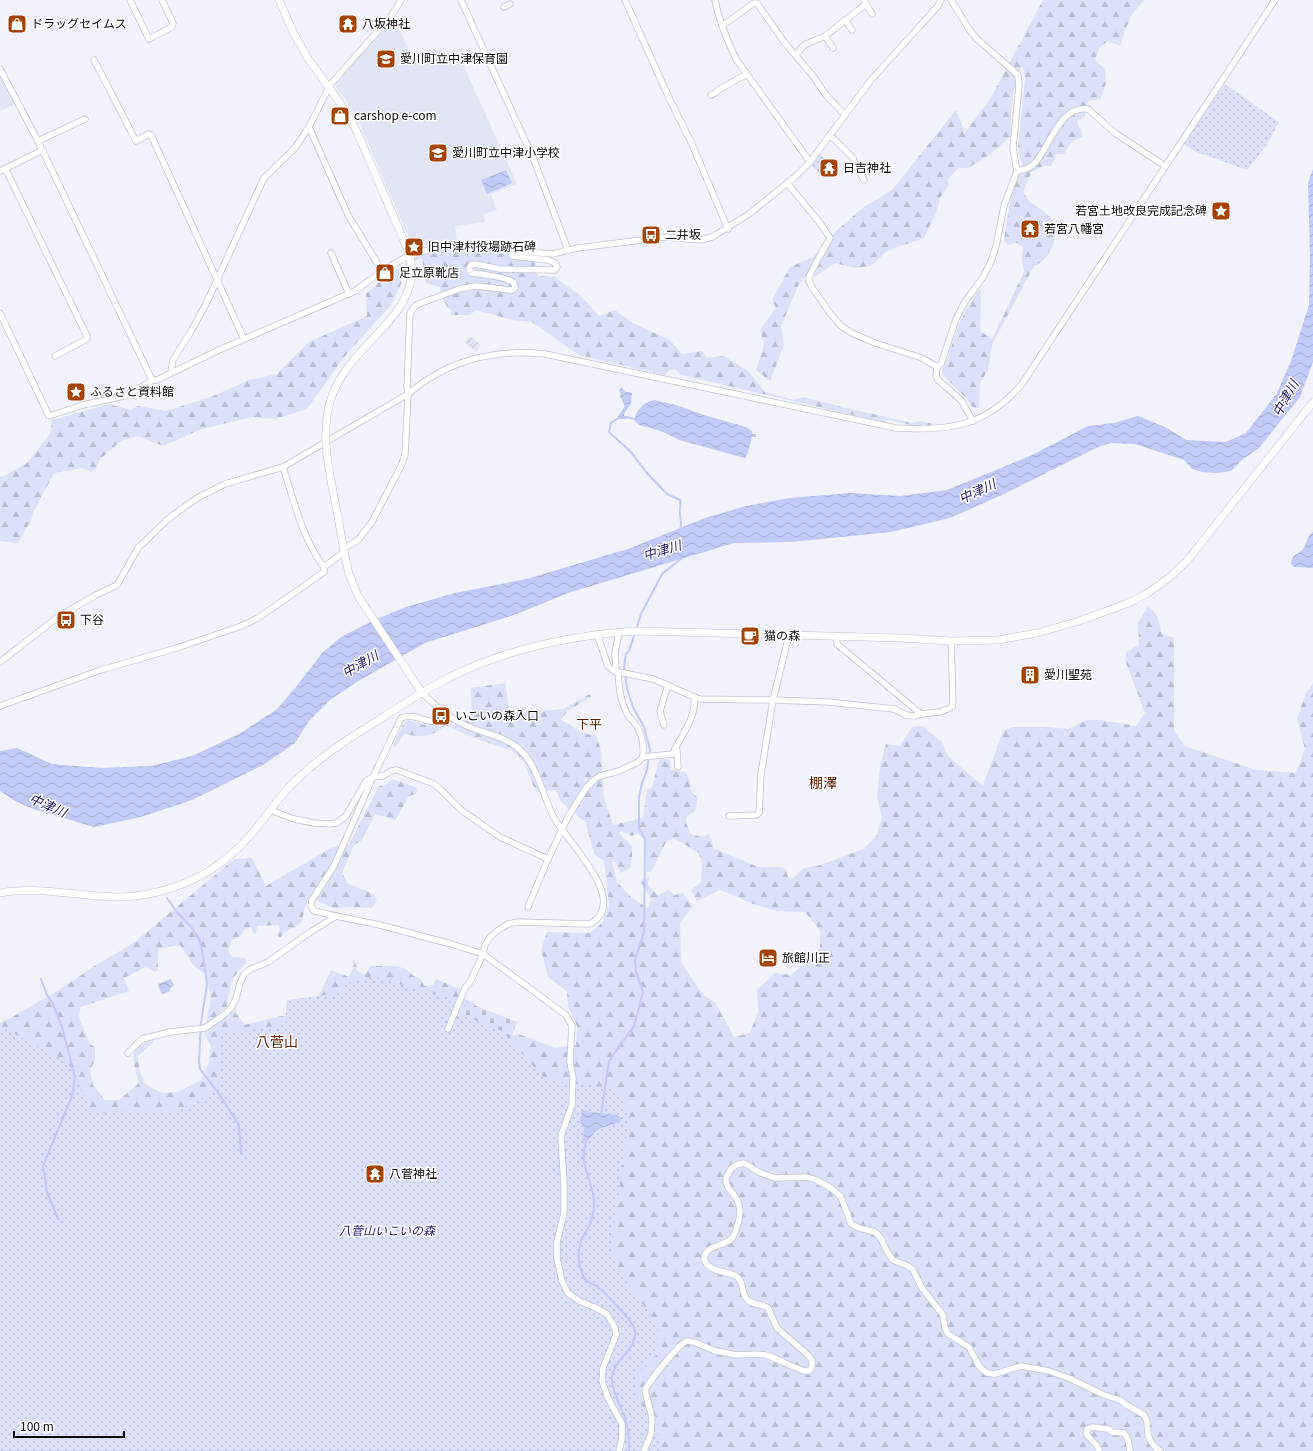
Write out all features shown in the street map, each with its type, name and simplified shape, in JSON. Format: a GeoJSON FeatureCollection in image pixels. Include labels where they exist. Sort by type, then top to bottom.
{"type":"FeatureCollection","features":[{"type":"Feature","properties":{"kind":"street"},"geometry":{"type":"LineString","coordinates":[[130,0],[149,39],[172,27],[173,23],[162,0]]}},
{"type":"Feature","properties":{"kind":"street"},"geometry":{"type":"LineString","coordinates":[[279,0],[298,40],[312,64],[346,110],[358,134],[410,254],[412,273],[406,298],[397,312],[353,360],[339,380],[327,413],[327,450],[349,574],[358,596],[422,693],[449,717],[471,728],[506,741],[517,747],[527,756],[536,772],[553,816],[562,832],[596,876],[603,898],[603,906],[600,916],[590,924],[529,921],[508,924],[497,930],[485,945],[483,954],[470,982],[464,988],[448,1029]]}},
{"type":"Feature","properties":{"kind":"street"},"geometry":{"type":"LineString","coordinates":[[171,372],[174,360],[190,333],[217,279],[264,178],[295,148],[309,127],[330,85],[392,15],[401,0]]}},
{"type":"Feature","properties":{"kind":"street"},"geometry":{"type":"LineString","coordinates":[[461,0],[534,160],[568,250]]}},
{"type":"Feature","properties":{"kind":"street"},"geometry":{"type":"LineString","coordinates":[[625,0],[670,100],[691,142],[728,229]]}},
{"type":"Feature","properties":{"kind":"street"},"geometry":{"type":"LineString","coordinates":[[715,0],[722,26],[736,59],[810,162]]}},
{"type":"Feature","properties":{"kind":"street"},"geometry":{"type":"LineString","coordinates":[[0,313],[49,416],[83,405],[124,396],[152,380],[156,380],[218,350],[349,294],[410,254],[436,248],[455,246],[552,254],[568,250],[665,237],[701,240],[712,237],[728,229],[749,214],[810,162],[871,80],[938,6],[941,0]]}},
{"type":"Feature","properties":{"kind":"street"},"geometry":{"type":"LineString","coordinates":[[951,0],[977,39],[1018,75],[1019,86],[1013,148],[1017,171],[1004,206],[996,246],[991,262],[983,277],[965,302],[956,319],[941,364],[937,367],[936,376],[938,380],[962,400],[972,421]]}},
{"type":"Feature","properties":{"kind":"street"},"geometry":{"type":"LineString","coordinates":[[0,662],[58,618],[94,596],[117,585],[138,548],[167,520],[193,501],[213,489],[225,484],[283,468],[408,394],[416,387],[440,373],[459,364],[487,356],[522,352],[546,354],[896,428],[950,428],[972,421],[994,410],[1012,395],[1022,384],[1274,0]]}},
{"type":"Feature","properties":{"kind":"street"},"geometry":{"type":"LineString","coordinates":[[796,55],[804,46],[825,36],[865,2],[872,14]]}},
{"type":"Feature","properties":{"kind":"street"},"geometry":{"type":"LineString","coordinates":[[722,26],[754,3],[757,3],[784,42],[814,77],[824,94],[845,115]]}},
{"type":"Feature","properties":{"kind":"street"},"geometry":{"type":"LineString","coordinates":[[845,20],[852,30]]}},
{"type":"Feature","properties":{"kind":"street"},"geometry":{"type":"LineString","coordinates":[[825,36],[833,48]]}},
{"type":"Feature","properties":{"kind":"street"},"geometry":{"type":"LineString","coordinates":[[94,60],[136,141],[149,134],[151,135],[244,339]]}},
{"type":"Feature","properties":{"kind":"street"},"geometry":{"type":"LineString","coordinates":[[0,69],[43,150],[152,380]]}},
{"type":"Feature","properties":{"kind":"street"},"geometry":{"type":"LineString","coordinates":[[711,95],[747,74]]}},
{"type":"Feature","properties":{"kind":"street"},"geometry":{"type":"LineString","coordinates":[[1017,171],[1024,170],[1033,164],[1062,121],[1080,108],[1088,109],[1115,133],[1165,166]]}},
{"type":"Feature","properties":{"kind":"street"},"geometry":{"type":"LineString","coordinates":[[38,140],[85,119]]}},
{"type":"Feature","properties":{"kind":"street"},"geometry":{"type":"LineString","coordinates":[[309,127],[348,215],[382,271]]}},
{"type":"Feature","properties":{"kind":"street"},"geometry":{"type":"LineString","coordinates":[[829,136],[853,158],[864,180]]}},
{"type":"Feature","properties":{"kind":"street"},"geometry":{"type":"LineString","coordinates":[[43,150],[18,163],[2,169],[88,336],[87,340],[55,356]]}},
{"type":"Feature","properties":{"kind":"street"},"geometry":{"type":"LineString","coordinates":[[787,183],[820,223],[830,238],[809,278],[813,289],[830,313],[841,326],[852,333],[875,343],[922,358],[937,367]]}},
{"type":"Feature","properties":{"kind":"street"},"geometry":{"type":"LineString","coordinates":[[0,706],[101,670],[180,647],[244,625],[258,618],[324,572],[324,567],[344,552],[346,547],[358,540],[372,522],[401,466],[405,455],[408,394],[406,387],[410,313],[416,305],[459,289],[476,286],[510,290],[515,288],[515,284],[513,282],[496,277],[471,273],[469,268],[471,265],[475,264],[500,269],[516,270],[555,270],[557,267],[555,263],[548,260],[512,256],[511,251]]}},
{"type":"Feature","properties":{"kind":"street"},"geometry":{"type":"LineString","coordinates":[[331,258],[349,294]]}},
{"type":"Feature","properties":{"kind":"street"},"geometry":{"type":"LineString","coordinates":[[0,893],[29,890],[116,897],[146,895],[195,879],[217,866],[240,846],[292,784],[325,755],[370,725],[451,676],[498,656],[530,647],[597,634],[637,631],[836,636],[951,641],[998,640],[1037,633],[1103,612],[1148,593],[1170,576],[1187,560],[1313,402]]}},
{"type":"Feature","properties":{"kind":"street"},"geometry":{"type":"LineString","coordinates":[[283,468],[306,535],[317,558],[324,567]]}},
{"type":"Feature","properties":{"kind":"street"},"geometry":{"type":"LineString","coordinates":[[620,632],[615,648],[622,701],[629,718],[633,721],[640,734],[645,756]]}},
{"type":"Feature","properties":{"kind":"street"},"geometry":{"type":"LineString","coordinates":[[597,634],[608,666],[618,672],[653,679],[699,699],[835,703],[894,709],[906,715],[915,716],[940,712],[952,707],[954,700],[951,641]]}},
{"type":"Feature","properties":{"kind":"street"},"geometry":{"type":"LineString","coordinates":[[728,816],[757,815],[759,813],[761,774],[773,700],[789,635]]}},
{"type":"Feature","properties":{"kind":"street"},"geometry":{"type":"LineString","coordinates":[[836,636],[837,644],[921,714]]}},
{"type":"Feature","properties":{"kind":"street"},"geometry":{"type":"LineString","coordinates":[[664,724],[660,711],[668,685]]}},
{"type":"Feature","properties":{"kind":"street"},"geometry":{"type":"LineString","coordinates":[[528,907],[548,859],[576,803],[594,780],[600,776],[619,771],[638,762],[645,756],[672,754],[692,717],[695,703],[694,697]]}},
{"type":"Feature","properties":{"kind":"street"},"geometry":{"type":"LineString","coordinates":[[449,717],[436,722],[409,715],[401,718],[334,866],[312,900],[311,906],[314,912],[380,925],[483,954],[566,1015],[572,1026],[570,1062],[573,1078],[572,1105],[561,1136],[564,1213],[557,1242],[557,1258],[562,1281],[568,1293],[579,1301],[606,1314],[615,1328],[616,1336],[603,1368],[602,1381],[608,1398],[622,1424],[622,1438],[619,1451]]}},
{"type":"Feature","properties":{"kind":"street"},"geometry":{"type":"LineString","coordinates":[[675,749],[677,750],[678,767]]}},
{"type":"Feature","properties":{"kind":"street"},"geometry":{"type":"LineString","coordinates":[[270,810],[301,821],[323,824],[337,823],[346,816],[366,781],[373,777],[383,776],[391,771],[398,770],[434,784],[461,810],[500,837],[548,859]]}},
{"type":"Feature","properties":{"kind":"street"},"geometry":{"type":"LineString","coordinates":[[128,1053],[142,1039],[170,1032],[205,1028],[221,1018],[231,1008],[244,974],[251,969],[268,962],[336,916]]}},
{"type":"Feature","properties":{"kind":"street"},"geometry":{"type":"LineString","coordinates":[[644,1451],[650,1434],[652,1418],[645,1390],[677,1349],[685,1342],[690,1342],[731,1354],[765,1355],[805,1371],[809,1371],[812,1367],[812,1360],[809,1356],[777,1328],[768,1308],[747,1300],[743,1293],[741,1281],[738,1278],[734,1275],[715,1270],[707,1265],[704,1258],[709,1250],[728,1241],[734,1236],[739,1222],[739,1203],[728,1188],[726,1178],[736,1165],[743,1163],[758,1172],[775,1178],[810,1178],[823,1183],[837,1193],[840,1197],[849,1222],[859,1228],[875,1232],[880,1237],[893,1260],[908,1266],[913,1270],[922,1288],[943,1314],[946,1332],[969,1347],[979,1366],[987,1373],[994,1374],[1022,1366],[1071,1379],[1104,1395],[1120,1400],[1144,1416],[1147,1421],[1148,1436],[1152,1444],[1160,1451]]}},
{"type":"Feature","properties":{"kind":"street"},"geometry":{"type":"LineString","coordinates":[[1099,1451],[1097,1446],[1086,1435],[1087,1429],[1089,1428],[1108,1429],[1112,1432],[1124,1433],[1128,1439],[1130,1451]]}},
{"type":"Feature","properties":{"kind":"shaded area","name":"愛川町立中津小学校"},"geometry":{"type":"Polygon","coordinates":[[[391,22],[395,22],[415,61],[443,48],[450,65],[461,60],[517,184],[491,194],[497,210],[484,214],[485,222],[455,226],[457,243],[440,244],[439,242],[421,247],[410,241],[359,122],[346,100],[335,86],[391,22]]]}},
{"type":"Feature","properties":{"kind":"shaded area"},"geometry":{"type":"Polygon","coordinates":[[[0,74],[16,103],[0,112],[0,74]]]}},
{"type":"Feature","properties":{"kind":"shaded area"},"geometry":{"type":"Polygon","coordinates":[[[470,336],[481,345],[476,352],[465,342],[470,336]]]}},
{"type":"Feature","properties":{"kind":"green space"},"geometry":{"type":"Polygon","coordinates":[[[1043,0],[1144,0],[1130,17],[1120,46],[1108,41],[1099,48],[1095,60],[1105,69],[1106,84],[1100,99],[1088,101],[1085,116],[1077,121],[1083,137],[1072,141],[1064,154],[1057,154],[1051,166],[1044,166],[1032,171],[1023,192],[1030,202],[1046,213],[1057,226],[1056,232],[1051,250],[1040,263],[1034,266],[992,345],[988,370],[980,383],[979,408],[973,408],[966,398],[942,374],[942,369],[945,365],[960,321],[977,292],[981,289],[980,331],[992,339],[1024,272],[1022,258],[1023,247],[1017,243],[1008,245],[1004,240],[1011,196],[1022,166],[1018,147],[1025,79],[1023,66],[1016,77],[1012,102],[1010,137],[988,156],[968,168],[958,168],[947,180],[949,185],[940,198],[937,211],[924,238],[887,251],[871,266],[855,268],[835,263],[816,276],[807,275],[799,284],[781,326],[784,345],[770,381],[756,370],[764,345],[760,329],[776,308],[772,300],[790,267],[813,257],[834,233],[861,209],[892,190],[956,110],[965,133],[990,99],[1043,0]]]}},
{"type":"Feature","properties":{"kind":"green space"},"geometry":{"type":"Polygon","coordinates":[[[1225,84],[1279,122],[1268,143],[1247,170],[1194,151],[1184,144],[1225,84]]]}},
{"type":"Feature","properties":{"kind":"green space"},"geometry":{"type":"Polygon","coordinates":[[[820,154],[826,160],[829,158],[836,166],[823,178],[811,164],[820,154]]]}},
{"type":"Feature","properties":{"kind":"green space"},"geometry":{"type":"Polygon","coordinates":[[[456,250],[502,253],[534,258],[538,276],[555,277],[581,296],[599,316],[615,310],[633,323],[670,340],[682,354],[702,351],[707,358],[724,356],[749,372],[765,392],[794,400],[803,397],[913,423],[918,421],[936,424],[934,426],[911,425],[889,420],[883,422],[681,375],[675,369],[670,370],[664,375],[579,355],[532,322],[513,320],[476,310],[470,315],[451,315],[451,310],[448,308],[442,297],[440,287],[426,283],[422,257],[404,267],[401,284],[391,305],[345,356],[307,409],[275,419],[252,417],[202,429],[163,446],[138,436],[121,441],[100,459],[96,469],[91,472],[82,468],[54,473],[18,543],[0,541],[0,476],[2,477],[27,463],[50,434],[52,420],[109,404],[130,410],[138,406],[166,411],[213,396],[249,380],[277,374],[309,342],[367,316],[366,294],[387,275],[421,254],[456,250]]]}},
{"type":"Feature","properties":{"kind":"green space"},"geometry":{"type":"Polygon","coordinates":[[[1147,607],[1156,615],[1162,634],[1174,638],[1174,731],[1185,746],[1256,770],[1296,773],[1305,749],[1297,719],[1306,693],[1313,683],[1313,1451],[0,1451],[0,1023],[59,990],[93,967],[135,942],[234,859],[252,858],[266,886],[331,848],[349,844],[379,786],[386,785],[393,779],[417,788],[416,794],[409,796],[395,820],[375,814],[362,840],[354,845],[342,873],[348,884],[374,894],[377,901],[372,908],[348,907],[336,909],[310,896],[300,924],[285,932],[280,938],[278,936],[280,928],[278,925],[257,926],[256,933],[254,935],[251,927],[244,929],[242,935],[232,940],[228,950],[232,957],[245,958],[246,963],[237,972],[233,980],[227,1001],[229,1004],[214,1018],[216,1024],[223,1020],[233,1009],[245,1025],[281,1016],[295,1016],[312,1011],[331,970],[349,977],[353,968],[353,960],[355,960],[357,970],[364,975],[371,966],[394,966],[403,968],[421,979],[424,986],[433,985],[436,979],[460,989],[458,996],[476,1004],[473,1009],[512,1035],[519,1034],[555,1048],[576,1045],[577,1026],[568,1007],[567,991],[548,977],[541,950],[547,932],[590,933],[602,923],[609,905],[604,861],[594,854],[586,823],[561,802],[556,790],[536,792],[524,762],[511,750],[479,740],[447,726],[432,734],[424,736],[404,734],[396,747],[393,746],[404,722],[409,720],[432,726],[446,724],[454,725],[472,717],[471,688],[505,683],[510,714],[563,709],[590,694],[591,697],[567,711],[561,720],[586,734],[596,735],[601,751],[604,798],[613,825],[643,818],[647,789],[652,788],[659,760],[669,759],[671,770],[686,772],[690,782],[691,791],[698,798],[695,811],[687,816],[686,823],[691,834],[702,837],[708,834],[712,839],[713,848],[758,867],[782,867],[786,870],[788,877],[793,878],[804,868],[821,865],[863,849],[876,837],[882,818],[877,796],[880,767],[886,744],[900,746],[912,727],[922,726],[942,742],[948,756],[983,786],[1003,731],[1013,727],[1049,727],[1068,729],[1087,720],[1102,720],[1136,726],[1145,713],[1126,662],[1126,652],[1139,645],[1138,623],[1147,607]],[[621,831],[619,833],[632,846],[632,857],[630,868],[621,873],[615,862],[612,862],[617,882],[632,898],[648,908],[651,899],[640,881],[649,877],[648,885],[658,895],[669,890],[674,895],[683,893],[693,907],[680,923],[681,962],[703,995],[715,1002],[734,1037],[750,1033],[758,1012],[757,990],[775,973],[791,975],[820,948],[820,930],[805,912],[776,911],[751,903],[720,890],[697,901],[691,890],[701,882],[702,864],[699,853],[674,838],[666,842],[651,872],[646,872],[646,841],[638,834],[631,836],[621,831]],[[180,945],[158,949],[158,970],[155,972],[146,967],[124,978],[129,991],[81,1007],[78,1016],[90,1044],[95,1047],[95,1060],[90,1070],[93,1085],[105,1100],[119,1100],[139,1083],[134,1061],[135,1050],[139,1046],[154,1040],[153,1043],[138,1056],[139,1069],[145,1084],[162,1093],[178,1092],[201,1080],[209,1062],[211,1046],[204,1034],[213,1028],[210,1021],[206,1023],[211,997],[205,974],[193,965],[180,945]]]}},
{"type":"Feature","properties":{"kind":"green space","name":"八菅山いこいの森"},"geometry":{"type":"Polygon","coordinates":[[[372,976],[459,1001],[457,1013],[502,1031],[546,1080],[614,1088],[630,1114],[611,1245],[617,1268],[658,1325],[657,1354],[636,1376],[638,1399],[661,1440],[659,1451],[0,1451],[0,1026],[68,1062],[93,1113],[176,1111],[218,1090],[221,1034],[285,1025],[287,1000],[341,993],[347,983],[372,976]]]}},
{"type":"Feature","properties":{"kind":"green space"},"geometry":{"type":"Polygon","coordinates":[[[466,1002],[517,1022],[509,1043],[458,1023],[466,1002]]]}},
{"type":"Feature","properties":{"kind":"water","name":"中津川"},"geometry":{"type":"Polygon","coordinates":[[[1313,169],[1313,362],[1300,397],[1259,448],[1243,459],[1231,471],[1216,473],[1202,472],[1192,469],[1184,460],[1135,444],[1111,443],[1100,446],[1004,494],[950,518],[891,532],[791,542],[734,543],[568,593],[517,614],[425,643],[355,683],[330,700],[309,721],[295,743],[263,765],[192,800],[141,817],[94,827],[33,809],[15,801],[0,791],[0,751],[17,748],[52,764],[101,768],[151,766],[192,756],[239,734],[277,709],[322,653],[341,637],[374,620],[406,607],[455,593],[526,579],[628,549],[705,518],[746,506],[790,498],[850,493],[900,496],[947,490],[1030,456],[1088,426],[1114,423],[1138,416],[1167,428],[1186,440],[1226,442],[1246,433],[1277,393],[1291,361],[1309,305],[1310,256],[1308,183],[1313,169]]]}},
{"type":"Feature","properties":{"kind":"water"},"geometry":{"type":"Polygon","coordinates":[[[506,170],[512,183],[487,194],[481,180],[506,170]]]}},
{"type":"Feature","properties":{"kind":"water"},"geometry":{"type":"Polygon","coordinates":[[[622,387],[625,392],[632,393],[631,403],[624,414],[624,416],[627,416],[626,419],[619,419],[618,416],[625,406],[619,390],[622,387]]]}},
{"type":"Feature","properties":{"kind":"water"},"geometry":{"type":"Polygon","coordinates":[[[654,400],[676,405],[746,427],[752,431],[752,434],[756,434],[756,437],[752,437],[745,458],[679,440],[661,431],[639,425],[634,420],[638,410],[646,403],[654,400]]]}},
{"type":"Feature","properties":{"kind":"water"},"geometry":{"type":"Polygon","coordinates":[[[1313,532],[1313,568],[1294,567],[1291,564],[1293,558],[1303,549],[1308,538],[1313,532]]]}},
{"type":"Feature","properties":{"kind":"water"},"geometry":{"type":"Polygon","coordinates":[[[171,979],[174,985],[170,988],[170,991],[163,994],[160,991],[158,984],[171,979]]]}},
{"type":"Feature","properties":{"kind":"water"},"geometry":{"type":"Polygon","coordinates":[[[582,1111],[617,1115],[621,1119],[620,1122],[601,1128],[595,1132],[586,1143],[583,1143],[584,1128],[580,1121],[582,1111]]]}},
{"type":"Feature","properties":{"kind":"waterway"},"geometry":{"type":"LineString","coordinates":[[620,417],[611,423],[609,432],[631,452],[646,472],[667,494],[680,500],[680,530]]}},
{"type":"Feature","properties":{"kind":"waterway"},"geometry":{"type":"LineString","coordinates":[[625,417],[635,419]]}},
{"type":"Feature","properties":{"kind":"waterway","name":"中津川"},"geometry":{"type":"LineString","coordinates":[[601,1115],[609,1061],[634,1026],[643,992],[636,972],[635,959],[644,933],[645,839],[639,828],[639,797],[647,770],[650,750],[644,727],[633,707],[627,689],[624,666],[626,654],[629,651],[641,614],[662,574],[682,558]]}},
{"type":"Feature","properties":{"kind":"waterway"},"geometry":{"type":"LineString","coordinates":[[167,898],[176,911],[192,928],[200,941],[207,984],[201,1023],[200,1069],[219,1094],[239,1125],[241,1154]]}},
{"type":"Feature","properties":{"kind":"waterway"},"geometry":{"type":"LineString","coordinates":[[41,979],[62,1027],[75,1077],[72,1096],[43,1166],[47,1192],[58,1219]]}},
{"type":"Feature","properties":{"kind":"waterway"},"geometry":{"type":"LineString","coordinates":[[586,1142],[584,1159],[594,1199],[594,1207],[590,1225],[581,1241],[579,1260],[585,1279],[607,1295],[625,1315],[635,1330],[635,1337],[632,1344],[615,1367],[612,1381],[614,1391],[627,1426],[629,1451]]}},
{"type":"Feature","properties":{"kind":"place","name":"ドラッグセイムス"},"geometry":{"type":"Point","coordinates":[17,24]}},
{"type":"Feature","properties":{"kind":"place","name":"八坂神社"},"geometry":{"type":"Point","coordinates":[348,24]}},
{"type":"Feature","properties":{"kind":"place","name":"愛川町立中津保育園"},"geometry":{"type":"Point","coordinates":[386,59]}},
{"type":"Feature","properties":{"kind":"place","name":"carshop e-com"},"geometry":{"type":"Point","coordinates":[340,116]}},
{"type":"Feature","properties":{"kind":"place","name":"愛川町立中津小学校"},"geometry":{"type":"Point","coordinates":[438,153]}},
{"type":"Feature","properties":{"kind":"place","name":"日吉神社"},"geometry":{"type":"Point","coordinates":[829,168]}},
{"type":"Feature","properties":{"kind":"place","name":"若宮土地改良完成記念碑"},"geometry":{"type":"Point","coordinates":[1221,211]}},
{"type":"Feature","properties":{"kind":"place","name":"若宮八幡宮"},"geometry":{"type":"Point","coordinates":[1030,229]}},
{"type":"Feature","properties":{"kind":"place","name":"二井坂"},"geometry":{"type":"Point","coordinates":[651,235]}},
{"type":"Feature","properties":{"kind":"place","name":"旧中津村役場跡石碑"},"geometry":{"type":"Point","coordinates":[414,247]}},
{"type":"Feature","properties":{"kind":"place","name":"足立原靴店"},"geometry":{"type":"Point","coordinates":[385,273]}},
{"type":"Feature","properties":{"kind":"place","name":"ふるさと資料館"},"geometry":{"type":"Point","coordinates":[76,392]}},
{"type":"Feature","properties":{"kind":"place","name":"下谷"},"geometry":{"type":"Point","coordinates":[66,620]}},
{"type":"Feature","properties":{"kind":"place","name":"猫の森"},"geometry":{"type":"Point","coordinates":[750,636]}},
{"type":"Feature","properties":{"kind":"place","name":"愛川聖苑"},"geometry":{"type":"Point","coordinates":[1030,675]}},
{"type":"Feature","properties":{"kind":"place","name":"いこいの森入口"},"geometry":{"type":"Point","coordinates":[441,716]}},
{"type":"Feature","properties":{"kind":"place","name":"旅館川正"},"geometry":{"type":"Point","coordinates":[768,958]}},
{"type":"Feature","properties":{"kind":"place","name":"八菅神社"},"geometry":{"type":"Point","coordinates":[375,1174]}},
{"type":"Feature","properties":{"kind":"district","name":"下平"},"geometry":{"type":"Point","coordinates":[589,724]}},
{"type":"Feature","properties":{"kind":"district","name":"棚澤"},"geometry":{"type":"Point","coordinates":[823,783]}},
{"type":"Feature","properties":{"kind":"district","name":"八菅山"},"geometry":{"type":"Point","coordinates":[277,1042]}}]}
